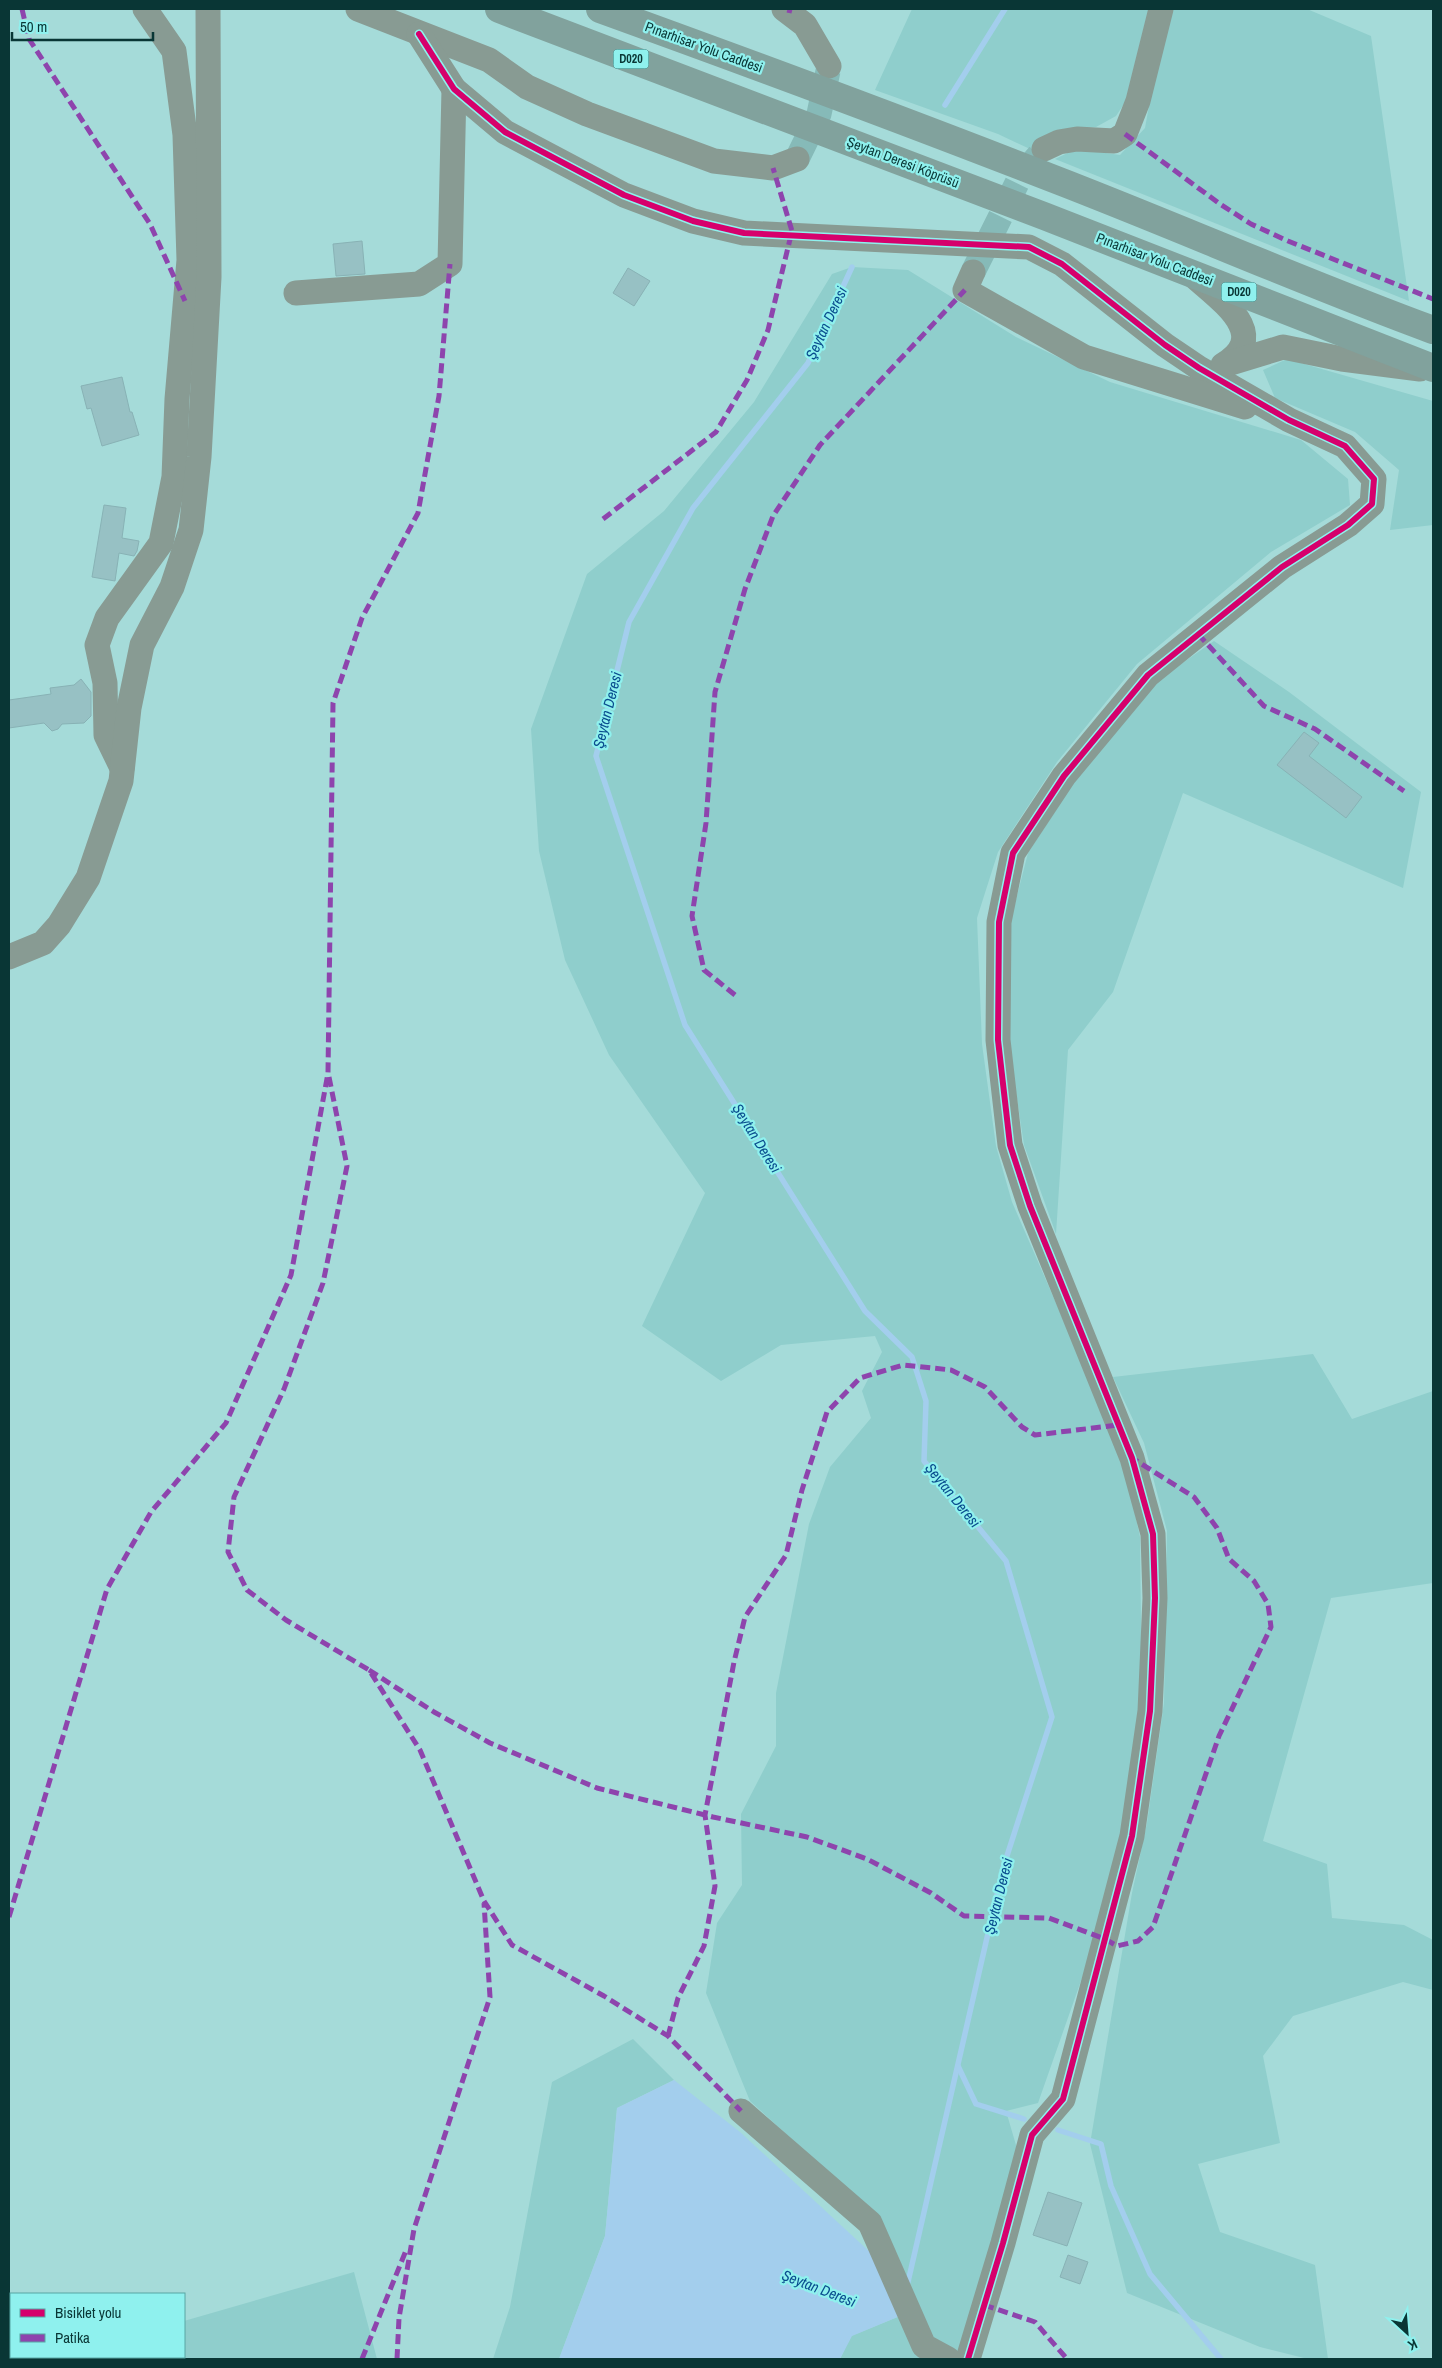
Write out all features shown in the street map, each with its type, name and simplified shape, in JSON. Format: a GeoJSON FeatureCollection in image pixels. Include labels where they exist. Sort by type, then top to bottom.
{"type":"FeatureCollection","features":[{"type":"Feature","properties":{"kind":"highway","name":"Şeytan Deresi Köprüsü"},"geometry":{"type":"LineString","coordinates":[[500,9],[1044,216]]}},
{"type":"Feature","properties":{"kind":"highway","name":"Pınarhisar Yolu Caddesi"},"geometry":{"type":"LineString","coordinates":[[600,9],[780,74],[1056,179],[1279,271],[1433,330]]}},
{"type":"Feature","properties":{"kind":"highway","name":"Pınarhisar Yolu Caddesi"},"geometry":{"type":"LineString","coordinates":[[1044,216],[1433,369]]}},
{"type":"Feature","properties":{"kind":"street"},"geometry":{"type":"LineString","coordinates":[[122,768],[106,735],[105,683],[96,645],[107,618],[161,543],[174,477],[177,399],[189,260],[185,135],[174,51],[146,9]]}},
{"type":"Feature","properties":{"kind":"street"},"geometry":{"type":"LineString","coordinates":[[9,957],[43,943],[59,925],[88,878],[120,781],[129,708],[142,645],[172,587],[192,520],[199,457],[209,277],[208,9]]}},
{"type":"Feature","properties":{"kind":"street"},"geometry":{"type":"LineString","coordinates":[[358,9],[489,60],[527,87],[587,114],[714,161],[773,168],[797,159]]}},
{"type":"Feature","properties":{"kind":"street"},"geometry":{"type":"LineString","coordinates":[[784,9],[805,25],[829,66]]}},
{"type":"Feature","properties":{"kind":"street"},"geometry":{"type":"LineString","coordinates":[[1044,149],[1060,142],[1077,139],[1114,141],[1126,134],[1138,101],[1161,9]]}},
{"type":"Feature","properties":{"kind":"street"},"geometry":{"type":"LineString","coordinates":[[419,34],[454,90],[505,132],[624,195],[693,221],[744,233],[768,235],[1029,247],[1062,264],[1166,345],[1199,368],[1288,420],[1345,446],[1374,479],[1372,504],[1348,525],[1282,567],[1148,675],[1064,776],[1013,853],[999,922],[998,1040],[1010,1145],[1030,1206],[1132,1458],[1153,1534],[1155,1598],[1150,1711],[1132,1836],[1063,2098],[1032,2135],[1004,2243],[968,2359]]}},
{"type":"Feature","properties":{"kind":"street"},"geometry":{"type":"LineString","coordinates":[[296,293],[419,284],[450,264],[454,90]]}},
{"type":"Feature","properties":{"kind":"street"},"geometry":{"type":"LineString","coordinates":[[973,272],[965,290],[1084,357],[1288,420]]}},
{"type":"Feature","properties":{"kind":"street"},"geometry":{"type":"LineString","coordinates":[[1191,273],[1236,315],[1245,333],[1242,348],[1234,358],[1224,365]]}},
{"type":"Feature","properties":{"kind":"street"},"geometry":{"type":"LineString","coordinates":[[1199,368],[1224,365],[1282,348],[1342,359],[1433,369]]}},
{"type":"Feature","properties":{"kind":"street"},"geometry":{"type":"LineString","coordinates":[[741,2110],[870,2223],[924,2346],[948,2359]]}},
{"type":"Feature","properties":{"kind":"shaded area"},"geometry":{"type":"Polygon","coordinates":[[[912,9],[1154,9],[1132,92],[1116,116],[1096,127],[1066,129],[1030,149],[998,134],[875,90],[912,9]]]}},
{"type":"Feature","properties":{"kind":"shaded area"},"geometry":{"type":"Polygon","coordinates":[[[1171,9],[1307,9],[1371,36],[1409,301],[1055,159],[1076,149],[1120,155],[1145,128],[1159,50],[1171,9]]]}},
{"type":"Feature","properties":{"kind":"shaded area"},"geometry":{"type":"Polygon","coordinates":[[[852,267],[908,270],[1016,337],[1110,382],[1301,440],[1348,479],[1350,505],[1271,552],[1137,664],[1057,762],[998,852],[977,918],[982,1044],[996,1146],[1012,1202],[1123,1457],[1140,1537],[1142,1706],[1123,1832],[1089,1958],[1038,2103],[1006,2111],[1018,2152],[961,2359],[929,2343],[898,2256],[875,2215],[750,2101],[706,1993],[717,1923],[742,1885],[741,1814],[776,1746],[776,1693],[809,1524],[830,1467],[871,1418],[862,1391],[882,1352],[875,1336],[781,1345],[721,1381],[642,1326],[705,1193],[609,1055],[565,960],[539,851],[531,729],[587,574],[664,511],[754,402],[832,274],[852,267]]]}},
{"type":"Feature","properties":{"kind":"shaded area"},"geometry":{"type":"Polygon","coordinates":[[[1287,359],[1433,401],[1433,525],[1390,530],[1399,470],[1355,432],[1275,398],[1263,370],[1287,359]]]}},
{"type":"Feature","properties":{"kind":"shaded area"},"geometry":{"type":"Polygon","coordinates":[[[1214,641],[1289,692],[1421,792],[1403,888],[1183,793],[1113,992],[1068,1050],[1056,1234],[1024,1145],[1008,1039],[1009,927],[1028,853],[1082,770],[1158,680],[1214,641]]]}},
{"type":"Feature","properties":{"kind":"shaded area"},"geometry":{"type":"Polygon","coordinates":[[[1313,1354],[1352,1419],[1433,1391],[1433,1583],[1331,1598],[1263,1841],[1327,1864],[1332,1918],[1404,1925],[1433,1940],[1433,1990],[1403,1982],[1293,2016],[1263,2056],[1280,2143],[1198,2164],[1220,2232],[1315,2265],[1328,2359],[1308,2359],[1260,2347],[1127,2293],[1090,2144],[1132,1893],[1147,1823],[1164,1703],[1167,1531],[1144,1443],[1113,1377],[1313,1354]]]}},
{"type":"Feature","properties":{"kind":"shaded area"},"geometry":{"type":"Polygon","coordinates":[[[633,2039],[674,2080],[617,2108],[605,2236],[559,2359],[493,2359],[510,2307],[552,2082],[633,2039]]]}},
{"type":"Feature","properties":{"kind":"shaded area"},"geometry":{"type":"Polygon","coordinates":[[[354,2272],[377,2359],[99,2359],[185,2358],[185,2321],[354,2272]]]}},
{"type":"Feature","properties":{"kind":"shaded area"},"geometry":{"type":"Polygon","coordinates":[[[900,2316],[933,2359],[840,2359],[851,2336],[900,2316]]]}},
{"type":"Feature","properties":{"kind":"water"},"geometry":{"type":"Polygon","coordinates":[[[674,2080],[740,2132],[871,2253],[900,2316],[852,2336],[840,2359],[559,2359],[605,2236],[617,2108],[674,2080]]]}},
{"type":"Feature","properties":{"kind":"building"},"geometry":{"type":"Polygon","coordinates":[[[362,241],[365,274],[336,276],[333,244],[362,241]]]}},
{"type":"Feature","properties":{"kind":"building"},"geometry":{"type":"Polygon","coordinates":[[[628,268],[650,281],[634,306],[613,293],[628,268]]]}},
{"type":"Feature","properties":{"kind":"building"},"geometry":{"type":"Polygon","coordinates":[[[122,377],[130,412],[132,412],[139,435],[102,446],[91,408],[87,409],[81,386],[122,377]]]}},
{"type":"Feature","properties":{"kind":"building"},"geometry":{"type":"Polygon","coordinates":[[[104,505],[126,508],[122,538],[139,541],[134,556],[119,553],[115,581],[92,577],[104,505]]]}},
{"type":"Feature","properties":{"kind":"building"},"geometry":{"type":"Polygon","coordinates":[[[81,679],[91,692],[91,716],[84,723],[62,724],[58,729],[52,731],[44,723],[9,728],[9,700],[51,694],[50,688],[74,685],[81,679]]]}},
{"type":"Feature","properties":{"kind":"building"},"geometry":{"type":"Polygon","coordinates":[[[1304,732],[1319,743],[1309,756],[1362,797],[1346,818],[1277,765],[1304,732]]]}},
{"type":"Feature","properties":{"kind":"building"},"geometry":{"type":"Polygon","coordinates":[[[1048,2192],[1082,2203],[1067,2246],[1033,2235],[1048,2192]]]}},
{"type":"Feature","properties":{"kind":"building"},"geometry":{"type":"Polygon","coordinates":[[[1068,2255],[1088,2262],[1080,2284],[1060,2277],[1068,2255]]]}},
{"type":"Feature","properties":{"kind":"waterway","name":"Şeytan Deresi"},"geometry":{"type":"LineString","coordinates":[[945,105],[1005,9]]}},
{"type":"Feature","properties":{"kind":"waterway","name":"Şeytan Deresi"},"geometry":{"type":"LineString","coordinates":[[852,267],[808,363],[693,508],[629,622],[596,756],[685,1025],[865,1311],[912,1357],[926,1401],[924,1461],[1006,1561],[1052,1717],[1003,1868],[908,2282],[904,2284]]}},
{"type":"Feature","properties":{"kind":"waterway"},"geometry":{"type":"LineString","coordinates":[[958,2066],[976,2104],[1024,2119]]}},
{"type":"Feature","properties":{"kind":"waterway"},"geometry":{"type":"LineString","coordinates":[[1058,2130],[1101,2144],[1111,2186],[1150,2274],[1221,2359]]}},
{"type":"Feature","properties":{"kind":"tunnel"},"geometry":{"type":"LineString","coordinates":[[797,159],[819,114],[828,71]]}},
{"type":"Feature","properties":{"kind":"tunnel"},"geometry":{"type":"LineString","coordinates":[[973,272],[1020,177],[1039,155]]}},
{"type":"Feature","properties":{"kind":"marked path"},"geometry":{"type":"LineString","coordinates":[[22,9],[29,39],[150,224],[185,301]]}},
{"type":"Feature","properties":{"kind":"marked path"},"geometry":{"type":"LineString","coordinates":[[789,13],[790,9]]}},
{"type":"Feature","properties":{"kind":"marked path"},"geometry":{"type":"LineString","coordinates":[[1125,134],[1220,204],[1251,224],[1288,241],[1433,299]]}},
{"type":"Feature","properties":{"kind":"marked path"},"geometry":{"type":"LineString","coordinates":[[603,519],[716,432],[747,380],[768,330],[792,231],[773,168]]}},
{"type":"Feature","properties":{"kind":"marked path"},"geometry":{"type":"LineString","coordinates":[[9,1917],[107,1589],[151,1512],[226,1423],[291,1275],[328,1073],[333,703],[362,618],[418,513],[439,396],[450,264]]}},
{"type":"Feature","properties":{"kind":"marked path"},"geometry":{"type":"LineString","coordinates":[[735,995],[704,970],[692,916],[706,823],[715,692],[745,589],[773,516],[820,445],[965,290]]}},
{"type":"Feature","properties":{"kind":"marked path"},"geometry":{"type":"LineString","coordinates":[[1198,634],[1264,706],[1315,729],[1404,791]]}},
{"type":"Feature","properties":{"kind":"marked path"},"geometry":{"type":"LineString","coordinates":[[329,1077],[347,1166],[323,1283],[284,1389],[234,1497],[228,1552],[247,1590],[286,1620],[369,1670],[420,1750],[484,1901],[512,1945],[604,1996],[668,2036],[741,2111]]}},
{"type":"Feature","properties":{"kind":"marked path"},"geometry":{"type":"LineString","coordinates":[[668,2036],[678,1998],[704,1946],[715,1886],[705,1815],[734,1662],[745,1617],[786,1555],[802,1490],[827,1412],[860,1378],[903,1365],[951,1370],[985,1387],[1022,1427],[1035,1435],[1118,1425]]}},
{"type":"Feature","properties":{"kind":"marked path"},"geometry":{"type":"LineString","coordinates":[[369,1670],[434,1712],[490,1743],[597,1788],[713,1817],[807,1837],[867,1859],[931,1893],[964,1916],[1049,1918],[1105,1939],[1117,1946],[1138,1941],[1153,1927],[1219,1736],[1271,1627],[1268,1604],[1254,1581],[1229,1559],[1217,1528],[1194,1497],[1132,1458]]}},
{"type":"Feature","properties":{"kind":"marked path"},"geometry":{"type":"LineString","coordinates":[[397,2359],[399,2318],[414,2229],[490,1997],[484,1903]]}},
{"type":"Feature","properties":{"kind":"marked path"},"geometry":{"type":"LineString","coordinates":[[362,2359],[407,2248]]}},
{"type":"Feature","properties":{"kind":"marked path"},"geometry":{"type":"LineString","coordinates":[[984,2305],[1035,2322],[1067,2359]]}},
{"type":"Feature","properties":{"kind":"cycle path"},"geometry":{"type":"LineString","coordinates":[[419,34],[454,89],[505,132],[624,195],[693,221],[744,233],[1029,247],[1062,264],[1165,345],[1199,368],[1289,420],[1345,446],[1374,479],[1372,504],[1348,525],[1282,567],[1148,675],[1064,776],[1013,853],[999,922],[998,1040],[1010,1145],[1030,1206],[1132,1458],[1153,1534],[1155,1598],[1150,1711],[1132,1836],[1063,2099],[1032,2135],[1003,2243],[968,2359]]}}]}
